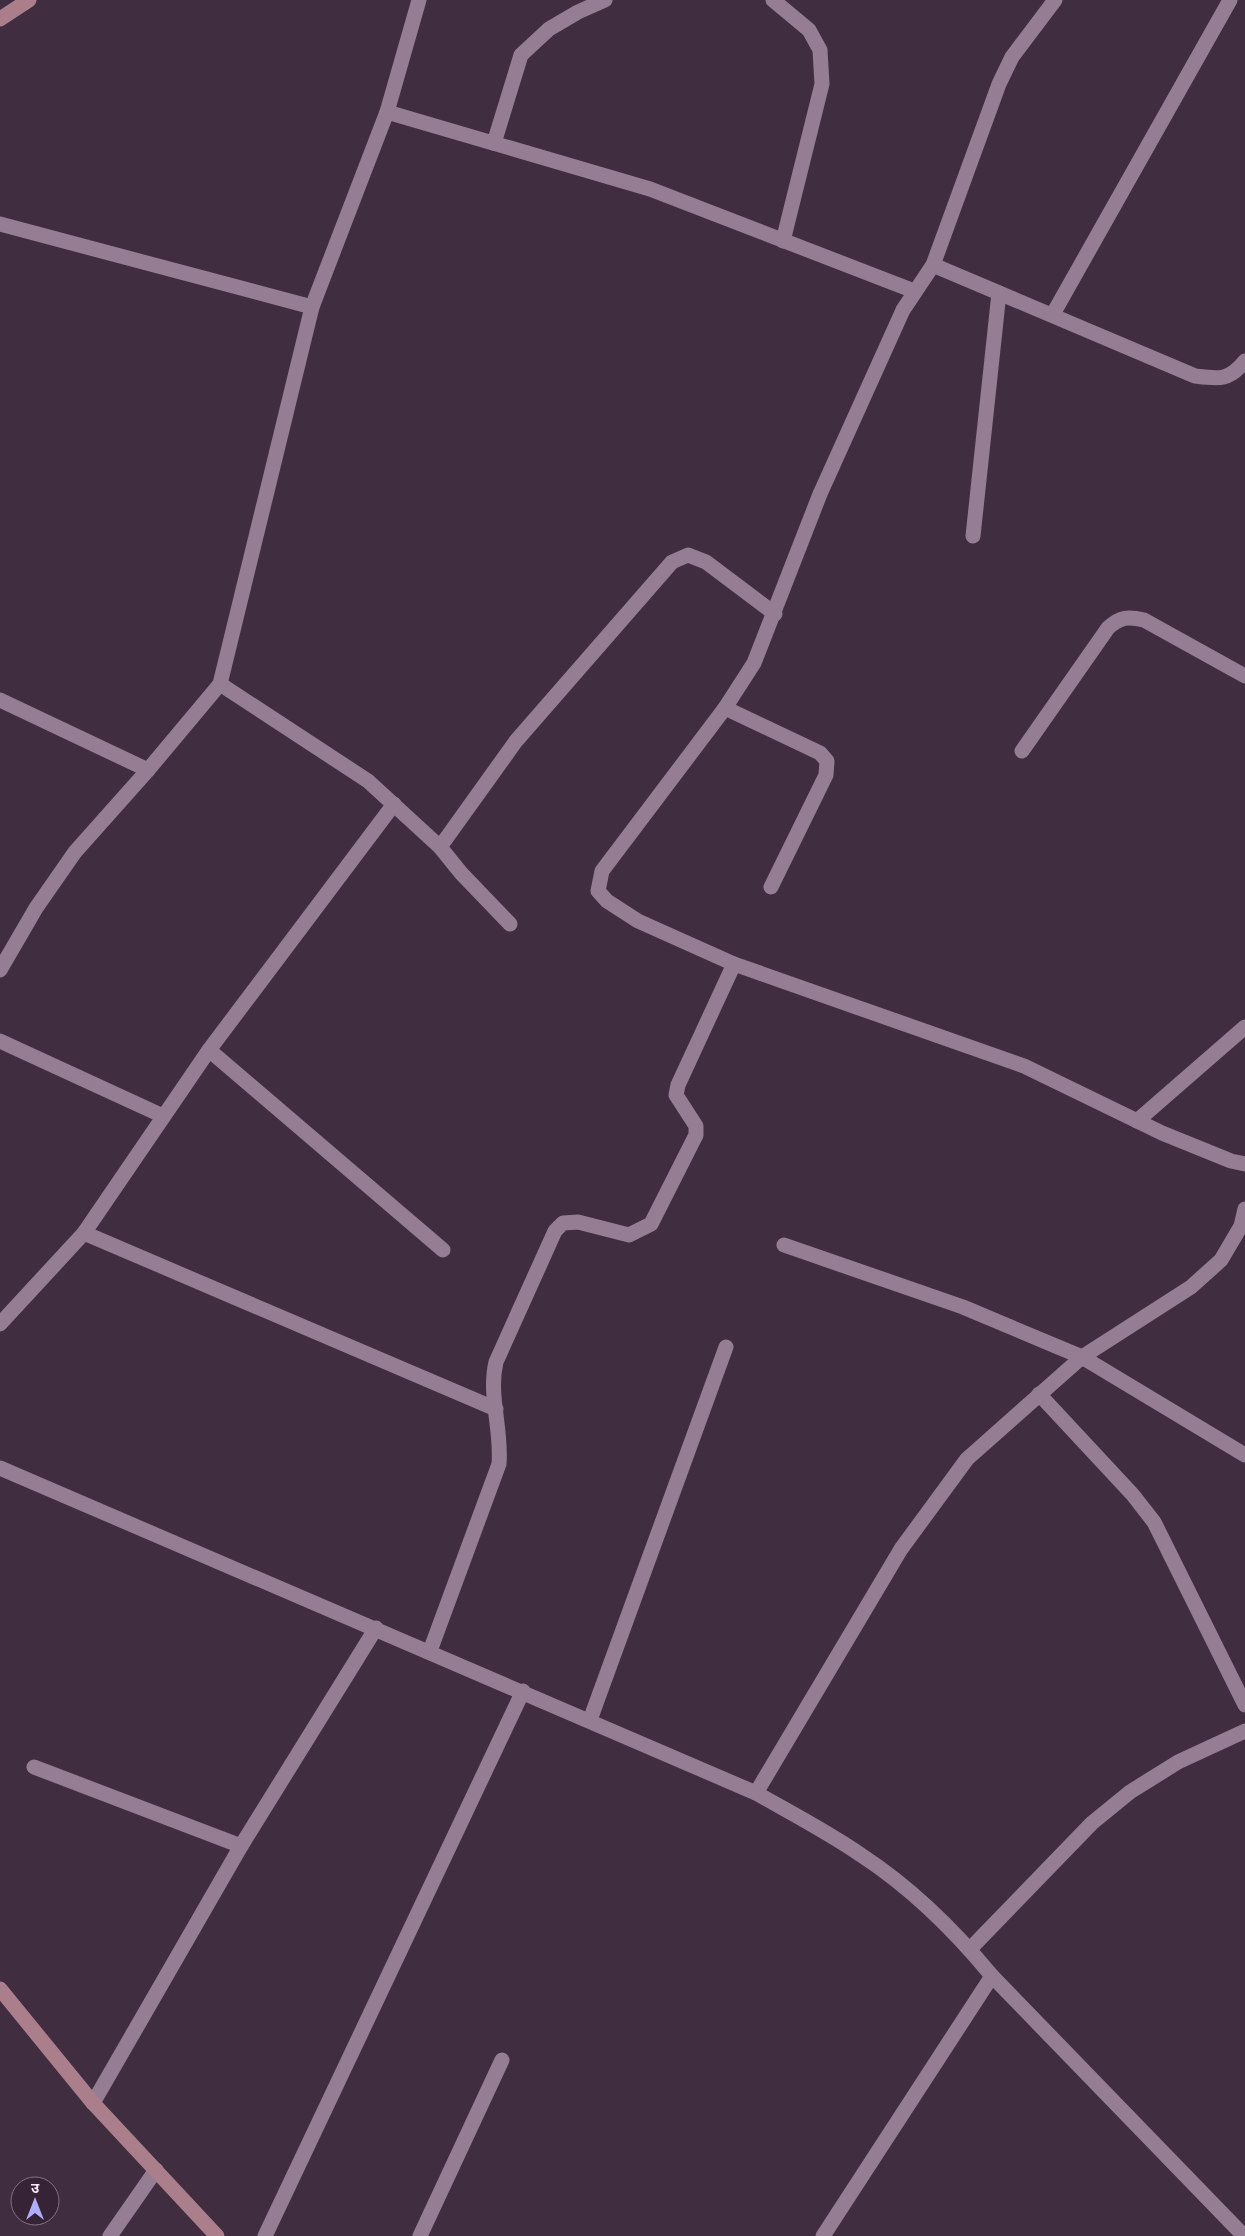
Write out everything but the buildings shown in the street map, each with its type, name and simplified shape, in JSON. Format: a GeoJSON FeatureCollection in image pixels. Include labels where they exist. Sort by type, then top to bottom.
{"type":"FeatureCollection","features":[{"type":"Feature","properties":{"kind":"main road"},"geometry":{"type":"LineString","coordinates":[[0,19],[30,0]]}},
{"type":"Feature","properties":{"kind":"main road"},"geometry":{"type":"LineString","coordinates":[[0,1989],[93,2103],[217,2236]]}},
{"type":"Feature","properties":{"kind":"street"},"geometry":{"type":"LineString","coordinates":[[0,970],[36,908],[75,852],[148,770],[220,684],[312,307],[387,112],[419,0]]}},
{"type":"Feature","properties":{"kind":"street"},"geometry":{"type":"LineString","coordinates":[[494,143],[521,56],[549,29],[578,12],[606,0]]}},
{"type":"Feature","properties":{"kind":"street"},"geometry":{"type":"LineString","coordinates":[[773,0],[809,30],[820,50],[822,84],[783,241]]}},
{"type":"Feature","properties":{"kind":"street"},"geometry":{"type":"LineString","coordinates":[[1055,0],[1012,57],[999,84],[933,265],[903,310],[820,494],[775,614],[754,663],[725,708],[602,872],[598,891],[607,901],[638,922],[734,964],[1024,1066],[1137,1121],[1231,1161],[1245,1164]]}},
{"type":"Feature","properties":{"kind":"street"},"geometry":{"type":"LineString","coordinates":[[1053,314],[1230,0]]}},
{"type":"Feature","properties":{"kind":"street"},"geometry":{"type":"LineString","coordinates":[[387,112],[650,189],[914,291]]}},
{"type":"Feature","properties":{"kind":"street"},"geometry":{"type":"LineString","coordinates":[[0,224],[312,307]]}},
{"type":"Feature","properties":{"kind":"street"},"geometry":{"type":"LineString","coordinates":[[933,265],[1053,314],[1195,376],[1224,378],[1236,372],[1245,361]]}},
{"type":"Feature","properties":{"kind":"street"},"geometry":{"type":"LineString","coordinates":[[973,536],[999,293]]}},
{"type":"Feature","properties":{"kind":"street"},"geometry":{"type":"LineString","coordinates":[[440,848],[516,740],[672,562],[688,555],[706,562],[775,614]]}},
{"type":"Feature","properties":{"kind":"street"},"geometry":{"type":"LineString","coordinates":[[1022,751],[1108,628],[1117,620],[1129,616],[1144,620],[1245,676]]}},
{"type":"Feature","properties":{"kind":"street"},"geometry":{"type":"LineString","coordinates":[[220,684],[368,781],[440,848],[510,924]]}},
{"type":"Feature","properties":{"kind":"street"},"geometry":{"type":"LineString","coordinates":[[0,700],[148,770]]}},
{"type":"Feature","properties":{"kind":"street"},"geometry":{"type":"LineString","coordinates":[[725,708],[820,753],[826,761],[826,775],[771,887]]}},
{"type":"Feature","properties":{"kind":"street"},"geometry":{"type":"LineString","coordinates":[[0,1324],[84,1233],[208,1050],[394,804]]}},
{"type":"Feature","properties":{"kind":"street"},"geometry":{"type":"LineString","coordinates":[[430,1651],[499,1464],[501,1444],[492,1379],[496,1362],[555,1231],[563,1223],[578,1222],[629,1235],[651,1224],[696,1135],[696,1126],[676,1095],[678,1085],[734,964]]}},
{"type":"Feature","properties":{"kind":"street"},"geometry":{"type":"LineString","coordinates":[[1137,1121],[1245,1027]]}},
{"type":"Feature","properties":{"kind":"street"},"geometry":{"type":"LineString","coordinates":[[0,1041],[163,1116]]}},
{"type":"Feature","properties":{"kind":"street"},"geometry":{"type":"LineString","coordinates":[[208,1050],[443,1250]]}},
{"type":"Feature","properties":{"kind":"street"},"geometry":{"type":"LineString","coordinates":[[756,1792],[901,1549],[967,1459],[1082,1357],[1191,1287],[1221,1260],[1241,1226],[1245,1209]]}},
{"type":"Feature","properties":{"kind":"street"},"geometry":{"type":"LineString","coordinates":[[84,1233],[496,1408]]}},
{"type":"Feature","properties":{"kind":"street"},"geometry":{"type":"LineString","coordinates":[[784,1245],[963,1307],[1082,1357],[1245,1455]]}},
{"type":"Feature","properties":{"kind":"street"},"geometry":{"type":"LineString","coordinates":[[590,1720],[726,1347]]}},
{"type":"Feature","properties":{"kind":"street"},"geometry":{"type":"LineString","coordinates":[[1039,1394],[1133,1495],[1154,1522],[1245,1705]]}},
{"type":"Feature","properties":{"kind":"street"},"geometry":{"type":"LineString","coordinates":[[0,1468],[756,1792],[861,1854],[894,1879],[970,1949],[992,1976],[1244,2236]]}},
{"type":"Feature","properties":{"kind":"street"},"geometry":{"type":"LineString","coordinates":[[93,2103],[241,1846],[376,1628]]}},
{"type":"Feature","properties":{"kind":"street"},"geometry":{"type":"LineString","coordinates":[[265,2236],[523,1691]]}},
{"type":"Feature","properties":{"kind":"street"},"geometry":{"type":"LineString","coordinates":[[970,1949],[1092,1823],[1130,1792],[1178,1762],[1245,1731]]}},
{"type":"Feature","properties":{"kind":"street"},"geometry":{"type":"LineString","coordinates":[[34,1767],[241,1846]]}},
{"type":"Feature","properties":{"kind":"street"},"geometry":{"type":"LineString","coordinates":[[823,2236],[992,1976]]}},
{"type":"Feature","properties":{"kind":"street"},"geometry":{"type":"LineString","coordinates":[[420,2236],[502,2060]]}},
{"type":"Feature","properties":{"kind":"street"},"geometry":{"type":"LineString","coordinates":[[110,2236],[156,2170]]}}]}
